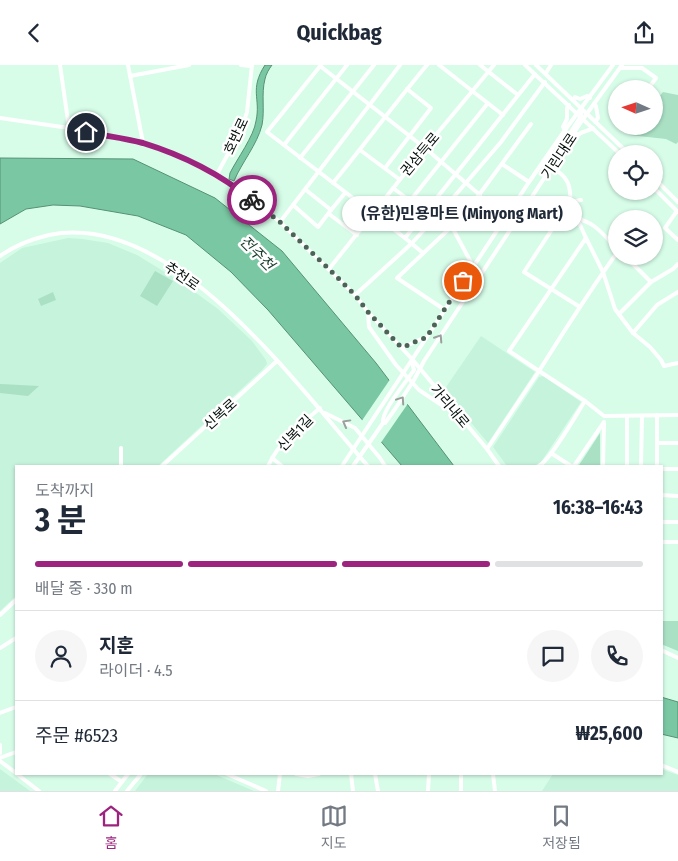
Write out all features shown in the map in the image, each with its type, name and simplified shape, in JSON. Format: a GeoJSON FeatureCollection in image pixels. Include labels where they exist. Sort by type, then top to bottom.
{"type":"FeatureCollection","features":[{"type":"Feature","properties":{"kind":"street"},"geometry":{"type":"LineString","coordinates":[[60,65],[70,129]]}},
{"type":"Feature","properties":{"kind":"street"},"geometry":{"type":"LineString","coordinates":[[128,65],[142,143]]}},
{"type":"Feature","properties":{"kind":"street"},"geometry":{"type":"LineString","coordinates":[[130,76],[189,65]]}},
{"type":"Feature","properties":{"kind":"street"},"geometry":{"type":"LineString","coordinates":[[241,65],[251,66]]}},
{"type":"Feature","properties":{"kind":"street"},"geometry":{"type":"LineString","coordinates":[[284,145],[347,65]]}},
{"type":"Feature","properties":{"kind":"street"},"geometry":{"type":"LineString","coordinates":[[300,159],[374,65]]}},
{"type":"Feature","properties":{"kind":"street"},"geometry":{"type":"LineString","coordinates":[[280,222],[400,65]]}},
{"type":"Feature","properties":{"kind":"street"},"geometry":{"type":"LineString","coordinates":[[333,183],[427,65]]}},
{"type":"Feature","properties":{"kind":"street"},"geometry":{"type":"LineString","coordinates":[[439,65],[503,115]]}},
{"type":"Feature","properties":{"kind":"street"},"geometry":{"type":"LineString","coordinates":[[480,65],[518,95]]}},
{"type":"Feature","properties":{"kind":"street","name":"권삼득로"},"geometry":{"type":"LineString","coordinates":[[329,269],[399,179],[494,65]]}},
{"type":"Feature","properties":{"kind":"street"},"geometry":{"type":"LineString","coordinates":[[525,65],[569,105],[595,122],[619,145]]}},
{"type":"Feature","properties":{"kind":"street"},"geometry":{"type":"LineString","coordinates":[[536,65],[573,101],[581,114]]}},
{"type":"Feature","properties":{"kind":"street"},"geometry":{"type":"LineString","coordinates":[[546,73],[552,65]]}},
{"type":"Feature","properties":{"kind":"street","name":"기린대로"},"geometry":{"type":"LineString","coordinates":[[355,465],[414,380],[419,369],[575,133],[581,114],[613,65]]}},
{"type":"Feature","properties":{"kind":"street","name":"호반로"},"geometry":{"type":"LineString","coordinates":[[216,176],[242,128],[247,112],[251,66]]}},
{"type":"Feature","properties":{"kind":"street"},"geometry":{"type":"LineString","coordinates":[[423,253],[374,213],[267,133],[320,66],[425,147],[480,195]]}},
{"type":"Feature","properties":{"kind":"street"},"geometry":{"type":"LineString","coordinates":[[621,67],[642,68],[656,78],[655,80]]}},
{"type":"Feature","properties":{"kind":"street","name":"기린대로"},"geometry":{"type":"LineString","coordinates":[[343,465],[565,130],[594,104],[621,67]]}},
{"type":"Feature","properties":{"kind":"street"},"geometry":{"type":"LineString","coordinates":[[405,238],[536,74]]}},
{"type":"Feature","properties":{"kind":"street"},"geometry":{"type":"LineString","coordinates":[[355,295],[411,244],[440,213],[501,142],[545,82]]}},
{"type":"Feature","properties":{"kind":"street"},"geometry":{"type":"LineString","coordinates":[[549,86],[552,86],[611,145]]}},
{"type":"Feature","properties":{"kind":"street"},"geometry":{"type":"LineString","coordinates":[[385,168],[431,108],[407,89]]}},
{"type":"Feature","properties":{"kind":"street"},"geometry":{"type":"LineString","coordinates":[[573,101],[575,97],[580,99],[587,96],[590,98]]}},
{"type":"Feature","properties":{"kind":"street"},"geometry":{"type":"LineString","coordinates":[[390,227],[488,103]]}},
{"type":"Feature","properties":{"kind":"street"},"geometry":{"type":"LineString","coordinates":[[594,104],[598,119],[595,122]]}},
{"type":"Feature","properties":{"kind":"street"},"geometry":{"type":"LineString","coordinates":[[565,130],[563,127],[567,119],[567,108],[569,105]]}},
{"type":"Feature","properties":{"kind":"street"},"geometry":{"type":"LineString","coordinates":[[581,114],[552,162],[551,167],[567,180],[570,187],[570,202],[603,272],[615,309],[633,333],[650,347],[664,366],[678,363]]}},
{"type":"Feature","properties":{"kind":"street","name":"가리내로"},"geometry":{"type":"LineString","coordinates":[[0,118],[142,143],[180,157],[245,194],[280,222],[355,295],[368,312],[412,359],[498,465]]}},
{"type":"Feature","properties":{"kind":"street"},"geometry":{"type":"LineString","coordinates":[[445,310],[397,278],[465,214],[531,124]]}},
{"type":"Feature","properties":{"kind":"street"},"geometry":{"type":"LineString","coordinates":[[575,133],[578,135],[583,131],[593,128]]}},
{"type":"Feature","properties":{"kind":"street"},"geometry":{"type":"LineString","coordinates":[[360,149],[399,179]]}},
{"type":"Feature","properties":{"kind":"street"},"geometry":{"type":"LineString","coordinates":[[502,164],[529,182]]}},
{"type":"Feature","properties":{"kind":"street"},"geometry":{"type":"LineString","coordinates":[[663,187],[678,202]]}},
{"type":"Feature","properties":{"kind":"street"},"geometry":{"type":"LineString","coordinates":[[393,188],[426,213]]}},
{"type":"Feature","properties":{"kind":"street"},"geometry":{"type":"LineString","coordinates":[[306,190],[357,235]]}},
{"type":"Feature","properties":{"kind":"street"},"geometry":{"type":"LineString","coordinates":[[293,205],[318,227],[345,193]]}},
{"type":"Feature","properties":{"kind":"street"},"geometry":{"type":"LineString","coordinates":[[663,196],[678,211],[665,228],[678,240]]}},
{"type":"Feature","properties":{"kind":"street"},"geometry":{"type":"LineString","coordinates":[[580,307],[524,271],[570,202],[581,200]]}},
{"type":"Feature","properties":{"kind":"street"},"geometry":{"type":"LineString","coordinates":[[440,213],[452,227],[473,266]]}},
{"type":"Feature","properties":{"kind":"street"},"geometry":{"type":"LineString","coordinates":[[576,216],[594,226],[608,239]]}},
{"type":"Feature","properties":{"kind":"street","name":"추천로"},"geometry":{"type":"LineString","coordinates":[[0,256],[29,241],[55,234],[87,233],[122,241],[167,264],[208,294],[248,330],[320,408],[367,465]]}},
{"type":"Feature","properties":{"kind":"street"},"geometry":{"type":"LineString","coordinates":[[586,238],[509,351],[585,401],[604,416],[678,415]]}},
{"type":"Feature","properties":{"kind":"street"},"geometry":{"type":"LineString","coordinates":[[619,314],[651,282],[678,264]]}},
{"type":"Feature","properties":{"kind":"street"},"geometry":{"type":"LineString","coordinates":[[487,449],[608,265]]}},
{"type":"Feature","properties":{"kind":"street"},"geometry":{"type":"LineString","coordinates":[[634,265],[651,282]]}},
{"type":"Feature","properties":{"kind":"street"},"geometry":{"type":"LineString","coordinates":[[633,333],[657,305],[678,292]]}},
{"type":"Feature","properties":{"kind":"street"},"geometry":{"type":"LineString","coordinates":[[368,312],[369,327],[396,365],[419,390],[452,410]]}},
{"type":"Feature","properties":{"kind":"street"},"geometry":{"type":"LineString","coordinates":[[401,347],[411,345],[426,338]]}},
{"type":"Feature","properties":{"kind":"street","name":"기린대로"},"geometry":{"type":"LineString","coordinates":[[383,423],[382,419],[386,411],[414,370],[412,359]]}},
{"type":"Feature","properties":{"kind":"street","name":"신복로"},"geometry":{"type":"LineString","coordinates":[[163,465],[277,361]]}},
{"type":"Feature","properties":{"kind":"street"},"geometry":{"type":"LineString","coordinates":[[541,465],[585,401]]}},
{"type":"Feature","properties":{"kind":"street","name":"신복1길"},"geometry":{"type":"LineString","coordinates":[[268,465],[280,446],[293,431],[320,408]]}},
{"type":"Feature","properties":{"kind":"street","name":"추천로"},"geometry":{"type":"LineString","coordinates":[[324,413],[355,429],[380,457],[384,465]]}},
{"type":"Feature","properties":{"kind":"street"},"geometry":{"type":"LineString","coordinates":[[657,415],[657,465]]}},
{"type":"Feature","properties":{"kind":"street"},"geometry":{"type":"LineString","coordinates":[[604,416],[604,465]]}},
{"type":"Feature","properties":{"kind":"street"},"geometry":{"type":"LineString","coordinates":[[627,465],[628,416]]}},
{"type":"Feature","properties":{"kind":"street"},"geometry":{"type":"LineString","coordinates":[[642,416],[642,465]]}},
{"type":"Feature","properties":{"kind":"street"},"geometry":{"type":"LineString","coordinates":[[574,465],[604,422]]}},
{"type":"Feature","properties":{"kind":"street"},"geometry":{"type":"LineString","coordinates":[[657,443],[678,443]]}},
{"type":"Feature","properties":{"kind":"street"},"geometry":{"type":"LineString","coordinates":[[121,448],[121,465]]}},
{"type":"Feature","properties":{"kind":"street"},"geometry":{"type":"LineString","coordinates":[[551,453],[571,465]]}},
{"type":"Feature","properties":{"kind":"street","name":"신복1길"},"geometry":{"type":"LineString","coordinates":[[272,458],[281,465]]}},
{"type":"Feature","properties":{"kind":"street"},"geometry":{"type":"LineString","coordinates":[[663,469],[678,469]]}},
{"type":"Feature","properties":{"kind":"street"},"geometry":{"type":"LineString","coordinates":[[663,495],[678,496]]}},
{"type":"Feature","properties":{"kind":"street"},"geometry":{"type":"LineString","coordinates":[[663,522],[678,522]]}},
{"type":"Feature","properties":{"kind":"street"},"geometry":{"type":"LineString","coordinates":[[663,542],[678,542]]}},
{"type":"Feature","properties":{"kind":"street"},"geometry":{"type":"LineString","coordinates":[[0,615],[15,601]]}},
{"type":"Feature","properties":{"kind":"street"},"geometry":{"type":"LineString","coordinates":[[0,648],[15,639]]}},
{"type":"Feature","properties":{"kind":"street"},"geometry":{"type":"LineString","coordinates":[[663,651],[678,658]]}},
{"type":"Feature","properties":{"kind":"street"},"geometry":{"type":"LineString","coordinates":[[0,713],[15,707]]}},
{"type":"Feature","properties":{"kind":"street"},"geometry":{"type":"LineString","coordinates":[[0,745],[0,753]]}},
{"type":"Feature","properties":{"kind":"street"},"geometry":{"type":"LineString","coordinates":[[15,752],[0,759],[15,773]]}},
{"type":"Feature","properties":{"kind":"street"},"geometry":{"type":"LineString","coordinates":[[663,766],[678,771]]}},
{"type":"Feature","properties":{"kind":"street"},"geometry":{"type":"LineString","coordinates":[[17,775],[39,791]]}},
{"type":"Feature","properties":{"kind":"street"},"geometry":{"type":"LineString","coordinates":[[112,775],[122,782]]}},
{"type":"Feature","properties":{"kind":"street"},"geometry":{"type":"LineString","coordinates":[[115,791],[127,775]]}},
{"type":"Feature","properties":{"kind":"street"},"geometry":{"type":"LineString","coordinates":[[127,791],[139,775]]}},
{"type":"Feature","properties":{"kind":"street"},"geometry":{"type":"LineString","coordinates":[[229,775],[266,791]]}},
{"type":"Feature","properties":{"kind":"street"},"geometry":{"type":"LineString","coordinates":[[278,791],[280,775]]}},
{"type":"Feature","properties":{"kind":"street"},"geometry":{"type":"LineString","coordinates":[[351,775],[353,791]]}},
{"type":"Feature","properties":{"kind":"street"},"geometry":{"type":"LineString","coordinates":[[375,775],[378,791]]}},
{"type":"Feature","properties":{"kind":"street"},"geometry":{"type":"LineString","coordinates":[[428,791],[429,775]]}},
{"type":"Feature","properties":{"kind":"street"},"geometry":{"type":"LineString","coordinates":[[461,775],[461,791]]}},
{"type":"Feature","properties":{"kind":"street"},"geometry":{"type":"LineString","coordinates":[[493,775],[495,791]]}},
{"type":"Feature","properties":{"kind":"shaded area"},"geometry":{"type":"Polygon","coordinates":[[[663,92],[678,95],[678,142],[676,144],[666,139],[629,135],[663,135],[663,92]]]}},
{"type":"Feature","properties":{"kind":"shaded area"},"geometry":{"type":"Polygon","coordinates":[[[68,238],[108,243],[137,255],[181,282],[218,309],[252,341],[267,364],[159,465],[15,465],[15,597],[0,611],[0,263],[22,248],[68,238]]]}},
{"type":"Feature","properties":{"kind":"shaded area"},"geometry":{"type":"Polygon","coordinates":[[[155,271],[173,281],[157,306],[140,296],[155,271]]]}},
{"type":"Feature","properties":{"kind":"shaded area"},"geometry":{"type":"Polygon","coordinates":[[[53,292],[56,300],[41,306],[38,299],[53,292]]]}},
{"type":"Feature","properties":{"kind":"shaded area"},"geometry":{"type":"Polygon","coordinates":[[[481,336],[535,372],[488,443],[444,390],[481,336]]]}},
{"type":"Feature","properties":{"kind":"shaded area"},"geometry":{"type":"Polygon","coordinates":[[[543,376],[581,402],[541,462],[536,465],[506,465],[493,447],[539,377],[543,376]]]}},
{"type":"Feature","properties":{"kind":"shaded area"},"geometry":{"type":"Polygon","coordinates":[[[0,384],[39,386],[28,396],[0,393],[0,384]]]}},
{"type":"Feature","properties":{"kind":"shaded area"},"geometry":{"type":"Polygon","coordinates":[[[600,433],[600,465],[579,465],[600,433]]]}},
{"type":"Feature","properties":{"kind":"shaded area"},"geometry":{"type":"Polygon","coordinates":[[[663,621],[678,621],[678,651],[663,645],[663,621]]]}},
{"type":"Feature","properties":{"kind":"shaded area"},"geometry":{"type":"Polygon","coordinates":[[[0,769],[30,791],[0,791],[0,769]]]}},
{"type":"Feature","properties":{"kind":"shaded area"},"geometry":{"type":"Polygon","coordinates":[[[663,770],[678,775],[678,791],[542,791],[552,775],[663,775],[663,770]]]}},
{"type":"Feature","properties":{"kind":"shaded area"},"geometry":{"type":"Polygon","coordinates":[[[147,775],[216,775],[254,791],[135,791],[147,775]]]}},
{"type":"Feature","properties":{"kind":"water"},"geometry":{"type":"Polygon","coordinates":[[[265,65],[272,65],[266,75],[264,85],[262,125],[257,140],[234,181],[229,179],[230,173],[255,127],[257,113],[256,88],[265,65]]]}},
{"type":"Feature","properties":{"kind":"water","name":"전주천"},"geometry":{"type":"Polygon","coordinates":[[[0,158],[133,159],[215,198],[282,251],[376,363],[453,465],[401,465],[268,310],[231,272],[186,235],[138,216],[80,206],[53,205],[26,209],[0,224],[0,158]]]}},
{"type":"Feature","properties":{"kind":"water"},"geometry":{"type":"Polygon","coordinates":[[[663,698],[678,702],[678,738],[663,734],[663,698]]]}},
{"type":"Feature","properties":{"kind":"pier"},"geometry":{"type":"Polygon","coordinates":[[[391,378],[409,402],[380,444],[361,422],[391,378]]]}},
{"type":"Feature","properties":{"kind":"way so far"},"geometry":{"type":"LineString","coordinates":[[252,200],[280,222],[329,269],[401,347],[411,345],[426,338],[463,281]]}},
{"type":"Feature","properties":{"kind":"place","name":"(유한)민용마트 (Minyong Mart)"},"geometry":{"type":"Point","coordinates":[463,281]}},
{"type":"Feature","properties":{"kind":"route"},"geometry":{"type":"LineString","coordinates":[[86,132],[142,143],[180,157],[201,167],[252,200]]}}]}
